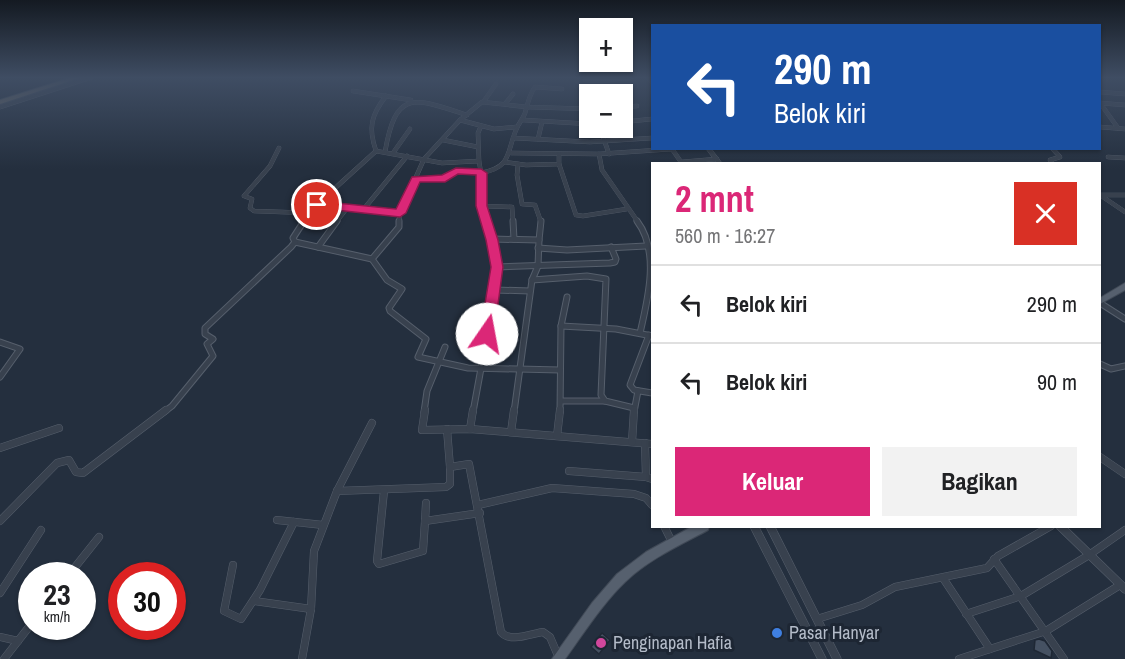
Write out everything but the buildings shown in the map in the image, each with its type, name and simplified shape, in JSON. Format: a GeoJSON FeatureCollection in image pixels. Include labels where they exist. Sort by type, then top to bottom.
{"type":"FeatureCollection","features":[{"type":"Feature","properties":{"kind":"main road"},"geometry":{"type":"LineString","coordinates":[[1101,301],[1125,286]]}},
{"type":"Feature","properties":{"kind":"main road"},"geometry":{"type":"LineString","coordinates":[[559,658],[599,603],[622,577],[647,558],[701,528]]}},
{"type":"Feature","properties":{"kind":"street"},"geometry":{"type":"LineString","coordinates":[[376,151],[369,125],[378,108]]}},
{"type":"Feature","properties":{"kind":"street"},"geometry":{"type":"LineString","coordinates":[[385,152],[387,133],[392,118],[401,108]]}},
{"type":"Feature","properties":{"kind":"street"},"geometry":{"type":"LineString","coordinates":[[443,108],[467,115]]}},
{"type":"Feature","properties":{"kind":"street"},"geometry":{"type":"LineString","coordinates":[[372,259],[397,231],[400,213],[424,159],[460,120],[476,108]]}},
{"type":"Feature","properties":{"kind":"street"},"geometry":{"type":"LineString","coordinates":[[416,179],[445,179],[456,171],[481,173],[494,170],[511,153],[516,127],[523,120],[527,108]]}},
{"type":"Feature","properties":{"kind":"street"},"geometry":{"type":"LineString","coordinates":[[551,108],[579,109]]}},
{"type":"Feature","properties":{"kind":"street"},"geometry":{"type":"LineString","coordinates":[[1103,108],[1118,128]]}},
{"type":"Feature","properties":{"kind":"street"},"geometry":{"type":"LineString","coordinates":[[633,121],[651,119]]}},
{"type":"Feature","properties":{"kind":"street"},"geometry":{"type":"LineString","coordinates":[[460,120],[494,129],[516,127]]}},
{"type":"Feature","properties":{"kind":"street"},"geometry":{"type":"LineString","coordinates":[[523,120],[579,124]]}},
{"type":"Feature","properties":{"kind":"street"},"geometry":{"type":"LineString","coordinates":[[538,139],[542,122]]}},
{"type":"Feature","properties":{"kind":"street"},"geometry":{"type":"LineString","coordinates":[[470,429],[495,290],[497,267],[482,206],[478,147],[478,133],[481,126]]}},
{"type":"Feature","properties":{"kind":"street"},"geometry":{"type":"LineString","coordinates":[[1101,127],[1125,129]]}},
{"type":"Feature","properties":{"kind":"street"},"geometry":{"type":"LineString","coordinates":[[393,153],[410,129]]}},
{"type":"Feature","properties":{"kind":"street"},"geometry":{"type":"LineString","coordinates":[[513,138],[604,141],[651,138]]}},
{"type":"Feature","properties":{"kind":"street"},"geometry":{"type":"LineString","coordinates":[[603,138],[609,154]]}},
{"type":"Feature","properties":{"kind":"street"},"geometry":{"type":"LineString","coordinates":[[443,140],[478,147]]}},
{"type":"Feature","properties":{"kind":"street"},"geometry":{"type":"LineString","coordinates":[[279,148],[270,166],[244,196],[252,199],[250,208],[254,211],[309,213]]}},
{"type":"Feature","properties":{"kind":"street"},"geometry":{"type":"LineString","coordinates":[[511,153],[609,154],[651,150]]}},
{"type":"Feature","properties":{"kind":"street"},"geometry":{"type":"LineString","coordinates":[[1051,162],[1050,160],[1060,157],[1054,150]]}},
{"type":"Feature","properties":{"kind":"street"},"geometry":{"type":"LineString","coordinates":[[295,242],[293,238],[309,213],[376,151],[442,163],[479,161]]}},
{"type":"Feature","properties":{"kind":"street"},"geometry":{"type":"LineString","coordinates":[[559,154],[559,164],[576,215],[583,216],[627,209]]}},
{"type":"Feature","properties":{"kind":"street"},"geometry":{"type":"LineString","coordinates":[[599,154],[602,170],[645,232],[649,281],[640,333]]}},
{"type":"Feature","properties":{"kind":"street"},"geometry":{"type":"LineString","coordinates":[[363,210],[407,156]]}},
{"type":"Feature","properties":{"kind":"street"},"geometry":{"type":"LineString","coordinates":[[1108,157],[1125,158]]}},
{"type":"Feature","properties":{"kind":"street"},"geometry":{"type":"LineString","coordinates":[[681,162],[718,161]]}},
{"type":"Feature","properties":{"kind":"street"},"geometry":{"type":"LineString","coordinates":[[504,162],[559,164]]}},
{"type":"Feature","properties":{"kind":"street"},"geometry":{"type":"LineString","coordinates":[[511,432],[530,291],[538,266],[538,240],[541,234],[540,214],[535,205],[522,204],[517,176],[518,164]]}},
{"type":"Feature","properties":{"kind":"street"},"geometry":{"type":"LineString","coordinates":[[1101,195],[1125,195]]}},
{"type":"Feature","properties":{"kind":"street"},"geometry":{"type":"LineString","coordinates":[[1101,196],[1125,212]]}},
{"type":"Feature","properties":{"kind":"street"},"geometry":{"type":"LineString","coordinates":[[317,205],[400,213]]}},
{"type":"Feature","properties":{"kind":"street"},"geometry":{"type":"LineString","coordinates":[[482,206],[512,207],[514,239]]}},
{"type":"Feature","properties":{"kind":"street"},"geometry":{"type":"LineString","coordinates":[[318,247],[348,208]]}},
{"type":"Feature","properties":{"kind":"street"},"geometry":{"type":"LineString","coordinates":[[492,240],[538,240]]}},
{"type":"Feature","properties":{"kind":"street"},"geometry":{"type":"LineString","coordinates":[[295,242],[372,259],[386,280],[402,289],[389,308],[390,311],[426,339],[417,354],[419,357],[438,364],[481,368],[520,371],[560,370]]}},
{"type":"Feature","properties":{"kind":"street"},"geometry":{"type":"LineString","coordinates":[[0,521],[57,463],[69,460],[76,472],[83,473],[172,406],[213,356],[207,344],[213,339],[205,334],[205,328],[295,242]]}},
{"type":"Feature","properties":{"kind":"street"},"geometry":{"type":"LineString","coordinates":[[538,248],[575,250],[611,247],[648,248]]}},
{"type":"Feature","properties":{"kind":"street"},"geometry":{"type":"LineString","coordinates":[[497,267],[615,262],[611,247]]}},
{"type":"Feature","properties":{"kind":"street"},"geometry":{"type":"LineString","coordinates":[[532,280],[587,276],[605,278],[601,395],[605,401]]}},
{"type":"Feature","properties":{"kind":"street"},"geometry":{"type":"LineString","coordinates":[[495,290],[530,291]]}},
{"type":"Feature","properties":{"kind":"street"},"geometry":{"type":"LineString","coordinates":[[557,436],[561,401],[561,326],[567,297]]}},
{"type":"Feature","properties":{"kind":"street"},"geometry":{"type":"LineString","coordinates":[[1101,303],[1125,319]]}},
{"type":"Feature","properties":{"kind":"street"},"geometry":{"type":"LineString","coordinates":[[561,326],[602,328],[651,336],[631,378],[630,385],[638,391],[651,393]]}},
{"type":"Feature","properties":{"kind":"street"},"geometry":{"type":"LineString","coordinates":[[0,342],[20,349],[0,377]]}},
{"type":"Feature","properties":{"kind":"street"},"geometry":{"type":"LineString","coordinates":[[445,347],[427,391],[421,427],[424,430],[470,429],[649,443],[650,478],[569,471]]}},
{"type":"Feature","properties":{"kind":"street"},"geometry":{"type":"LineString","coordinates":[[1101,364],[1111,369],[1125,366]]}},
{"type":"Feature","properties":{"kind":"street"},"geometry":{"type":"LineString","coordinates":[[632,442],[634,408],[638,391]]}},
{"type":"Feature","properties":{"kind":"street"},"geometry":{"type":"LineString","coordinates":[[561,401],[605,401],[634,408]]}},
{"type":"Feature","properties":{"kind":"street"},"geometry":{"type":"LineString","coordinates":[[302,659],[311,609],[314,551],[337,491],[372,423]]}},
{"type":"Feature","properties":{"kind":"street"},"geometry":{"type":"LineString","coordinates":[[0,448],[59,428]]}},
{"type":"Feature","properties":{"kind":"street"},"geometry":{"type":"LineString","coordinates":[[337,491],[446,488],[450,484],[447,429]]}},
{"type":"Feature","properties":{"kind":"street"},"geometry":{"type":"LineString","coordinates":[[1101,458],[1125,474]]}},
{"type":"Feature","properties":{"kind":"street"},"geometry":{"type":"LineString","coordinates":[[450,467],[469,464],[501,632],[504,636],[512,638],[543,632],[550,637],[559,658]]}},
{"type":"Feature","properties":{"kind":"street"},"geometry":{"type":"LineString","coordinates":[[425,521],[479,509],[552,488],[634,494],[646,498],[651,504]]}},
{"type":"Feature","properties":{"kind":"street"},"geometry":{"type":"LineString","coordinates":[[384,491],[377,561],[379,564],[423,551],[426,503]]}},
{"type":"Feature","properties":{"kind":"street"},"geometry":{"type":"LineString","coordinates":[[277,520],[323,525]]}},
{"type":"Feature","properties":{"kind":"street"},"geometry":{"type":"LineString","coordinates":[[233,565],[224,611],[241,619],[245,617],[254,601],[294,522]]}},
{"type":"Feature","properties":{"kind":"street"},"geometry":{"type":"LineString","coordinates":[[665,528],[673,544]]}},
{"type":"Feature","properties":{"kind":"street"},"geometry":{"type":"LineString","coordinates":[[755,528],[822,659]]}},
{"type":"Feature","properties":{"kind":"street"},"geometry":{"type":"LineString","coordinates":[[771,528],[837,659]]}},
{"type":"Feature","properties":{"kind":"street"},"geometry":{"type":"LineString","coordinates":[[817,619],[862,605],[895,587],[987,568],[994,559],[1048,528]]}},
{"type":"Feature","properties":{"kind":"street"},"geometry":{"type":"LineString","coordinates":[[959,659],[1046,631],[1123,587],[1062,528]]}},
{"type":"Feature","properties":{"kind":"street"},"geometry":{"type":"LineString","coordinates":[[0,593],[41,530]]}},
{"type":"Feature","properties":{"kind":"street"},"geometry":{"type":"LineString","coordinates":[[966,614],[1021,596],[1089,555],[1125,530]]}},
{"type":"Feature","properties":{"kind":"street"},"geometry":{"type":"LineString","coordinates":[[79,562],[99,537]]}},
{"type":"Feature","properties":{"kind":"street"},"geometry":{"type":"LineString","coordinates":[[994,559],[1064,659]]}},
{"type":"Feature","properties":{"kind":"street"},"geometry":{"type":"LineString","coordinates":[[943,578],[990,649]]}},
{"type":"Feature","properties":{"kind":"street"},"geometry":{"type":"LineString","coordinates":[[793,602],[805,597]]}},
{"type":"Feature","properties":{"kind":"street"},"geometry":{"type":"LineString","coordinates":[[254,601],[311,609]]}},
{"type":"Feature","properties":{"kind":"street"},"geometry":{"type":"LineString","coordinates":[[0,637],[18,641],[4,659]]}},
{"type":"Feature","properties":{"kind":"place","name":"Pasar Hanyar"},"geometry":{"type":"Point","coordinates":[777,633]}},
{"type":"Feature","properties":{"kind":"place","name":"Penginapan Hafia"},"geometry":{"type":"Point","coordinates":[601,643]}},
{"type":"Feature","properties":{"kind":"route"},"geometry":{"type":"LineString","coordinates":[[317,205],[400,213],[416,179],[445,179],[456,171],[469,170],[483,174],[483,215],[492,240],[497,267],[487,334]]}}]}
